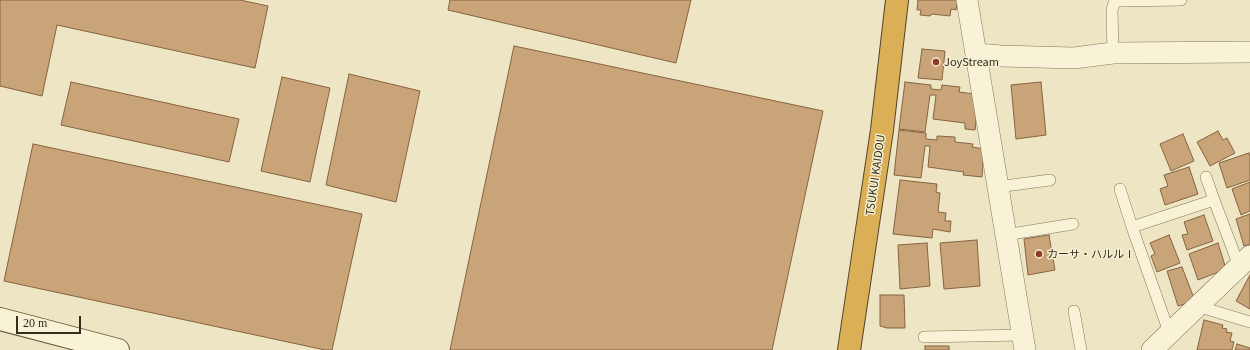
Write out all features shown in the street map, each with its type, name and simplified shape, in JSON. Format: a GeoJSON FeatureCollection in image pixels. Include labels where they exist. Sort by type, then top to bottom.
{"type":"FeatureCollection","features":[{"type":"Feature","properties":{"kind":"highway","name":"TSUKUI KAIDOU"},"geometry":{"type":"LineString","coordinates":[[849,350],[882,130],[897,0]]}},
{"type":"Feature","properties":{"kind":"street"},"geometry":{"type":"LineString","coordinates":[[967,0],[1023,343]]}},
{"type":"Feature","properties":{"kind":"street"},"geometry":{"type":"LineString","coordinates":[[977,54],[1074,58],[1112,53],[1250,52]]}},
{"type":"Feature","properties":{"kind":"street"},"geometry":{"type":"LineString","coordinates":[[1152,350],[1244,261]]}},
{"type":"Feature","properties":{"kind":"street"},"geometry":{"type":"LineString","coordinates":[[0,319],[118,350]]}},
{"type":"Feature","properties":{"kind":"lane"},"geometry":{"type":"LineString","coordinates":[[1112,53],[1112,10],[1114,3],[1119,1],[1181,0]]}},
{"type":"Feature","properties":{"kind":"lane"},"geometry":{"type":"LineString","coordinates":[[1206,177],[1214,200],[1244,261]]}},
{"type":"Feature","properties":{"kind":"lane"},"geometry":{"type":"LineString","coordinates":[[997,187],[1050,180]]}},
{"type":"Feature","properties":{"kind":"lane"},"geometry":{"type":"LineString","coordinates":[[1120,189],[1169,332]]}},
{"type":"Feature","properties":{"kind":"lane"},"geometry":{"type":"LineString","coordinates":[[1132,227],[1214,200]]}},
{"type":"Feature","properties":{"kind":"lane"},"geometry":{"type":"LineString","coordinates":[[1005,235],[1073,224]]}},
{"type":"Feature","properties":{"kind":"lane"},"geometry":{"type":"LineString","coordinates":[[1197,306],[1250,322]]}},
{"type":"Feature","properties":{"kind":"lane"},"geometry":{"type":"LineString","coordinates":[[1074,311],[1080,350]]}},
{"type":"Feature","properties":{"kind":"lane"},"geometry":{"type":"LineString","coordinates":[[924,337],[1023,343]]}},
{"type":"Feature","properties":{"kind":"building"},"geometry":{"type":"Polygon","coordinates":[[[0,0],[240,0],[268,6],[255,68],[57,25],[42,96],[0,86],[0,0]]]}},
{"type":"Feature","properties":{"kind":"building"},"geometry":{"type":"Polygon","coordinates":[[[450,0],[691,0],[676,63],[448,10],[450,0]]]}},
{"type":"Feature","properties":{"kind":"building"},"geometry":{"type":"Polygon","coordinates":[[[918,0],[958,0],[956,10],[951,9],[950,16],[932,14],[930,16],[920,15],[921,10],[917,10],[918,0]]]}},
{"type":"Feature","properties":{"kind":"building"},"geometry":{"type":"Polygon","coordinates":[[[514,46],[823,111],[772,350],[450,350],[514,46]]]}},
{"type":"Feature","properties":{"kind":"building"},"geometry":{"type":"Polygon","coordinates":[[[922,49],[945,51],[942,80],[918,78],[922,49]]]}},
{"type":"Feature","properties":{"kind":"building"},"geometry":{"type":"Polygon","coordinates":[[[349,74],[420,91],[396,202],[326,185],[349,74]]]}},
{"type":"Feature","properties":{"kind":"building"},"geometry":{"type":"Polygon","coordinates":[[[282,77],[330,88],[310,182],[261,171],[282,77]]]}},
{"type":"Feature","properties":{"kind":"building"},"geometry":{"type":"Polygon","coordinates":[[[71,82],[239,119],[229,162],[61,125],[71,82]]]}},
{"type":"Feature","properties":{"kind":"building"},"geometry":{"type":"Polygon","coordinates":[[[905,82],[931,85],[931,89],[941,90],[942,85],[960,87],[959,92],[975,94],[978,102],[975,130],[965,129],[965,123],[933,119],[936,95],[930,95],[925,132],[899,129],[905,82]]]}},
{"type":"Feature","properties":{"kind":"building"},"geometry":{"type":"Polygon","coordinates":[[[1041,82],[1046,135],[1016,139],[1011,85],[1041,82]]]}},
{"type":"Feature","properties":{"kind":"building"},"geometry":{"type":"Polygon","coordinates":[[[899,130],[926,133],[926,139],[937,140],[937,136],[955,137],[955,142],[973,144],[972,147],[984,149],[982,177],[963,175],[964,172],[928,167],[930,146],[925,146],[921,178],[894,175],[899,130]]]}},
{"type":"Feature","properties":{"kind":"building"},"geometry":{"type":"Polygon","coordinates":[[[1218,131],[1223,140],[1227,138],[1235,153],[1210,166],[1197,142],[1218,131]]]}},
{"type":"Feature","properties":{"kind":"building"},"geometry":{"type":"Polygon","coordinates":[[[1183,134],[1194,161],[1171,171],[1160,144],[1183,134]]]}},
{"type":"Feature","properties":{"kind":"building"},"geometry":{"type":"Polygon","coordinates":[[[33,144],[362,214],[332,350],[325,350],[4,281],[33,144]]]}},
{"type":"Feature","properties":{"kind":"building"},"geometry":{"type":"Polygon","coordinates":[[[1249,153],[1250,180],[1227,188],[1219,163],[1249,153]]]}},
{"type":"Feature","properties":{"kind":"building"},"geometry":{"type":"Polygon","coordinates":[[[1189,167],[1198,194],[1165,205],[1160,189],[1168,186],[1164,175],[1189,167]]]}},
{"type":"Feature","properties":{"kind":"building"},"geometry":{"type":"Polygon","coordinates":[[[900,180],[937,184],[936,192],[940,193],[938,212],[946,213],[945,221],[951,221],[950,232],[933,229],[932,238],[893,234],[900,180]]]}},
{"type":"Feature","properties":{"kind":"building"},"geometry":{"type":"Polygon","coordinates":[[[1250,182],[1250,211],[1241,215],[1232,189],[1250,182]]]}},
{"type":"Feature","properties":{"kind":"building"},"geometry":{"type":"Polygon","coordinates":[[[1250,214],[1250,244],[1244,246],[1236,219],[1250,214]]]}},
{"type":"Feature","properties":{"kind":"building"},"geometry":{"type":"Polygon","coordinates":[[[1204,215],[1213,241],[1187,250],[1182,235],[1188,234],[1184,222],[1204,215]]]}},
{"type":"Feature","properties":{"kind":"building","name":"カーサ・ハルルⅠ"},"geometry":{"type":"Polygon","coordinates":[[[1049,235],[1055,270],[1028,275],[1024,239],[1049,235]]]}},
{"type":"Feature","properties":{"kind":"building"},"geometry":{"type":"Polygon","coordinates":[[[1169,235],[1180,263],[1157,272],[1151,256],[1155,254],[1150,243],[1169,235]]]}},
{"type":"Feature","properties":{"kind":"building"},"geometry":{"type":"Polygon","coordinates":[[[977,240],[980,286],[944,289],[940,243],[977,240]]]}},
{"type":"Feature","properties":{"kind":"building"},"geometry":{"type":"Polygon","coordinates":[[[927,243],[930,286],[900,289],[898,245],[927,243]]]}},
{"type":"Feature","properties":{"kind":"building"},"geometry":{"type":"Polygon","coordinates":[[[1218,243],[1226,269],[1198,280],[1189,254],[1218,243]]]}},
{"type":"Feature","properties":{"kind":"building"},"geometry":{"type":"Polygon","coordinates":[[[1182,267],[1195,301],[1178,306],[1167,271],[1182,267]]]}},
{"type":"Feature","properties":{"kind":"building"},"geometry":{"type":"Polygon","coordinates":[[[1250,275],[1250,309],[1236,301],[1250,275]]]}},
{"type":"Feature","properties":{"kind":"building"},"geometry":{"type":"Polygon","coordinates":[[[880,295],[904,295],[905,328],[887,328],[880,326],[880,295]]]}},
{"type":"Feature","properties":{"kind":"building"},"geometry":{"type":"Polygon","coordinates":[[[1204,320],[1223,325],[1222,328],[1227,329],[1226,332],[1232,333],[1230,341],[1234,342],[1232,350],[1197,350],[1204,320]]]}},
{"type":"Feature","properties":{"kind":"building"},"geometry":{"type":"Polygon","coordinates":[[[1237,344],[1250,348],[1250,350],[1235,350],[1237,344]]]}},
{"type":"Feature","properties":{"kind":"building"},"geometry":{"type":"Polygon","coordinates":[[[925,346],[949,346],[949,350],[925,350],[925,346]]]}},
{"type":"Feature","properties":{"kind":"place","name":"JoyStream"},"geometry":{"type":"Point","coordinates":[936,62]}},
{"type":"Feature","properties":{"kind":"place","name":"カーサ・ハルルⅠ"},"geometry":{"type":"Point","coordinates":[1039,254]}}]}
